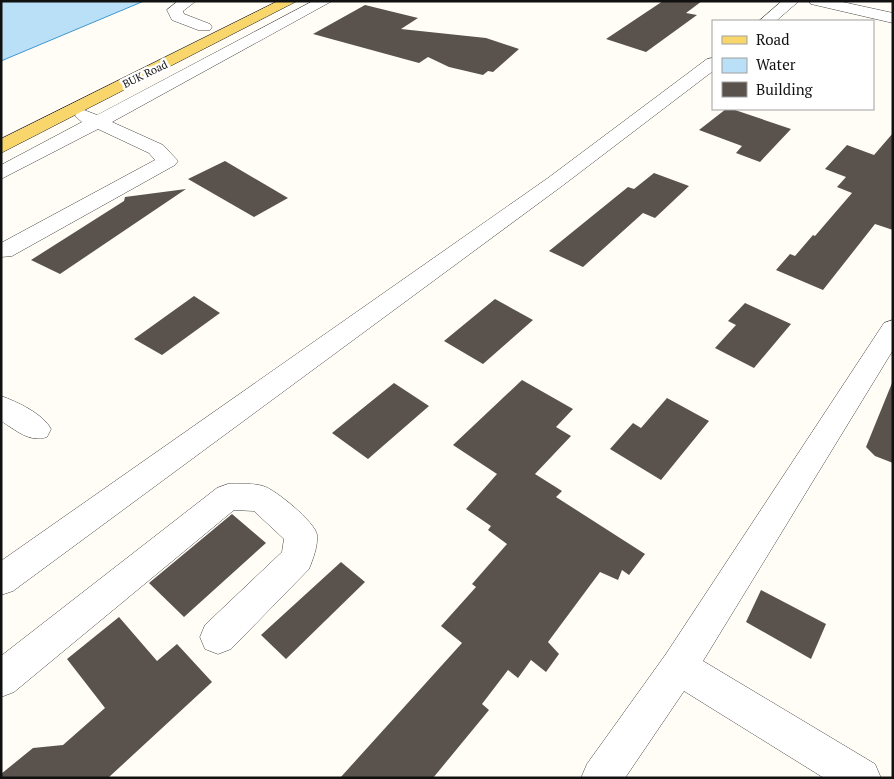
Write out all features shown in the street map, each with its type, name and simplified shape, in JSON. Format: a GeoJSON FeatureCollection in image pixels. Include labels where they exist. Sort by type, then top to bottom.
{"type":"FeatureCollection","features":[{"type":"Feature","properties":{"kind":"main road","name":"BUK Road"},"geometry":{"type":"LineString","coordinates":[[1,129],[254,1]]}},
{"type":"Feature","properties":{"kind":"main road","name":"BUK Road"},"geometry":{"type":"LineString","coordinates":[[1,147],[290,1]]}},
{"type":"Feature","properties":{"kind":"street"},"geometry":{"type":"LineString","coordinates":[[189,1],[175,10],[178,17],[204,26]]}},
{"type":"Feature","properties":{"kind":"street"},"geometry":{"type":"LineString","coordinates":[[1,173],[325,1]]}},
{"type":"Feature","properties":{"kind":"street"},"geometry":{"type":"LineString","coordinates":[[768,20],[792,1]]}},
{"type":"Feature","properties":{"kind":"street"},"geometry":{"type":"LineString","coordinates":[[816,1],[893,18]]}},
{"type":"Feature","properties":{"kind":"street"},"geometry":{"type":"LineString","coordinates":[[1,580],[556,182],[640,116],[712,64]]}},
{"type":"Feature","properties":{"kind":"street"},"geometry":{"type":"LineString","coordinates":[[4,251],[168,161],[156,149],[71,110]]}},
{"type":"Feature","properties":{"kind":"street"},"geometry":{"type":"LineString","coordinates":[[601,778],[679,667],[888,345]]}},
{"type":"Feature","properties":{"kind":"street"},"geometry":{"type":"LineString","coordinates":[[1,407],[37,429]]}},
{"type":"Feature","properties":{"kind":"street"},"geometry":{"type":"LineString","coordinates":[[1,678],[228,497],[261,498],[301,534],[298,559],[218,637]]}},
{"type":"Feature","properties":{"kind":"street"},"geometry":{"type":"LineString","coordinates":[[679,667],[861,778]]}},
{"type":"Feature","properties":{"kind":"water"},"geometry":{"type":"Polygon","coordinates":[[[1,1],[144,1],[1,61],[1,1]]]}},
{"type":"Feature","properties":{"kind":"building"},"geometry":{"type":"Polygon","coordinates":[[[663,1],[702,1],[686,13],[697,15],[646,52],[606,39],[663,1]]]}},
{"type":"Feature","properties":{"kind":"building"},"geometry":{"type":"Polygon","coordinates":[[[365,5],[418,18],[401,29],[486,38],[519,49],[493,72],[488,71],[483,75],[449,67],[428,57],[419,63],[313,34],[365,5]]]}},
{"type":"Feature","properties":{"kind":"building"},"geometry":{"type":"Polygon","coordinates":[[[725,110],[735,110],[791,129],[760,162],[736,153],[742,146],[699,130],[725,110]]]}},
{"type":"Feature","properties":{"kind":"building"},"geometry":{"type":"Polygon","coordinates":[[[893,133],[893,230],[875,224],[823,290],[776,270],[790,254],[795,256],[813,235],[815,236],[852,193],[837,187],[846,177],[825,169],[847,145],[874,155],[893,133]]]}},
{"type":"Feature","properties":{"kind":"building"},"geometry":{"type":"Polygon","coordinates":[[[225,161],[288,198],[254,217],[188,179],[225,161]]]}},
{"type":"Feature","properties":{"kind":"building"},"geometry":{"type":"Polygon","coordinates":[[[654,173],[689,186],[655,218],[643,213],[583,267],[549,251],[628,187],[634,189],[654,173]]]}},
{"type":"Feature","properties":{"kind":"building"},"geometry":{"type":"Polygon","coordinates":[[[186,189],[60,274],[31,260],[124,201],[125,197],[186,189]]]}},
{"type":"Feature","properties":{"kind":"building"},"geometry":{"type":"Polygon","coordinates":[[[194,296],[220,313],[162,355],[134,339],[194,296]]]}},
{"type":"Feature","properties":{"kind":"building"},"geometry":{"type":"Polygon","coordinates":[[[495,299],[533,320],[483,364],[444,341],[495,299]]]}},
{"type":"Feature","properties":{"kind":"building"},"geometry":{"type":"Polygon","coordinates":[[[745,303],[791,324],[754,368],[715,348],[736,325],[728,321],[745,303]]]}},
{"type":"Feature","properties":{"kind":"building"},"geometry":{"type":"Polygon","coordinates":[[[522,380],[573,409],[556,427],[571,436],[535,474],[562,491],[556,497],[645,554],[629,575],[622,570],[618,580],[600,572],[548,642],[559,654],[546,672],[531,660],[518,678],[508,670],[482,704],[489,710],[433,778],[340,778],[462,643],[441,626],[476,587],[472,584],[507,544],[488,530],[491,526],[466,509],[497,474],[453,445],[522,380]]]}},
{"type":"Feature","properties":{"kind":"building"},"geometry":{"type":"Polygon","coordinates":[[[394,383],[429,406],[368,459],[332,433],[394,383]]]}},
{"type":"Feature","properties":{"kind":"building"},"geometry":{"type":"Polygon","coordinates":[[[892,383],[893,463],[875,456],[866,447],[892,383]]]}},
{"type":"Feature","properties":{"kind":"building"},"geometry":{"type":"Polygon","coordinates":[[[667,398],[709,421],[661,480],[610,449],[633,423],[641,428],[667,398]]]}},
{"type":"Feature","properties":{"kind":"building"},"geometry":{"type":"Polygon","coordinates":[[[232,514],[266,543],[184,617],[149,583],[232,514]]]}},
{"type":"Feature","properties":{"kind":"building"},"geometry":{"type":"Polygon","coordinates":[[[341,562],[365,582],[286,659],[261,635],[341,562]]]}},
{"type":"Feature","properties":{"kind":"building"},"geometry":{"type":"Polygon","coordinates":[[[761,590],[826,624],[811,659],[746,622],[761,590]]]}},
{"type":"Feature","properties":{"kind":"building"},"geometry":{"type":"Polygon","coordinates":[[[119,617],[157,661],[177,644],[212,682],[108,778],[1,778],[1,774],[33,748],[63,745],[105,708],[67,659],[119,617]]]}}]}
